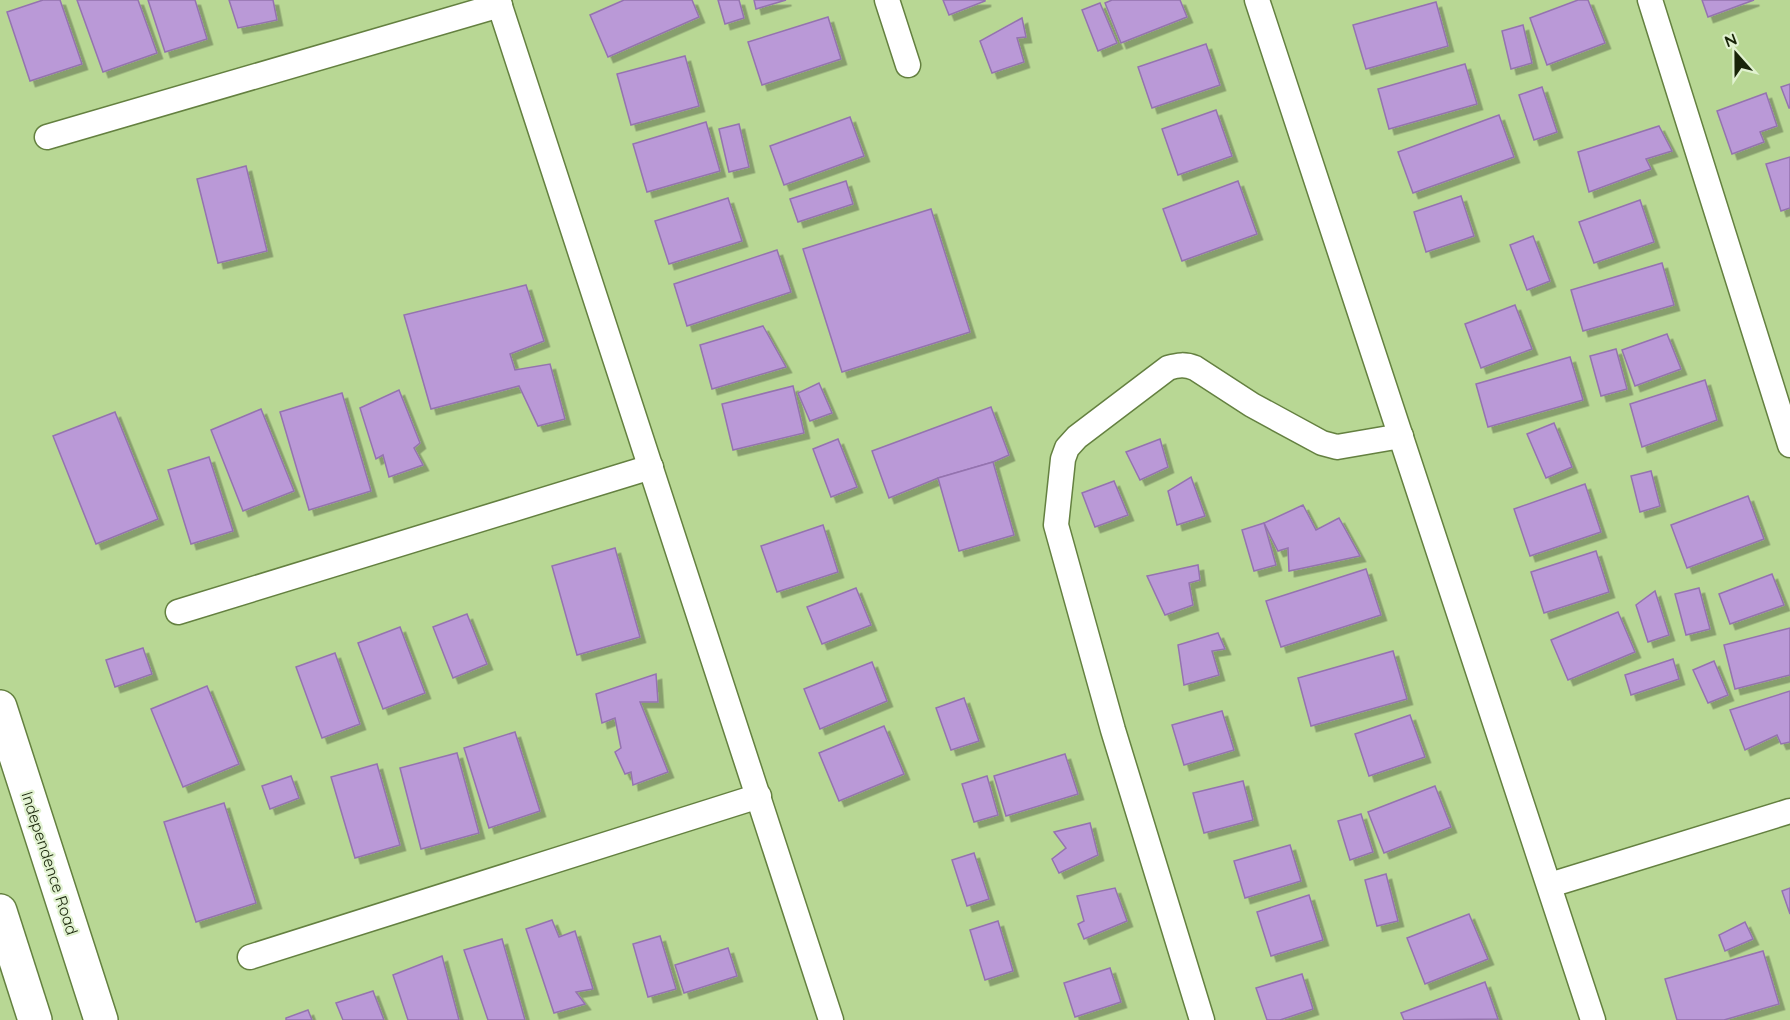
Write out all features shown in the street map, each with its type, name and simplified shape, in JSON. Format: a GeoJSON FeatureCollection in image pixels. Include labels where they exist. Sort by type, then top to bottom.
{"type":"FeatureCollection","features":[{"type":"Feature","properties":{"kind":"main road","name":"Independence Road"},"geometry":{"type":"LineString","coordinates":[[0,707],[101,1020]]}},
{"type":"Feature","properties":{"kind":"main road"},"geometry":{"type":"LineString","coordinates":[[0,911],[35,1020]]}},
{"type":"Feature","properties":{"kind":"street"},"geometry":{"type":"LineString","coordinates":[[887,0],[908,65]]}},
{"type":"Feature","properties":{"kind":"street"},"geometry":{"type":"LineString","coordinates":[[1257,0],[1593,1020]]}},
{"type":"Feature","properties":{"kind":"street"},"geometry":{"type":"LineString","coordinates":[[1650,0],[1790,445]]}},
{"type":"Feature","properties":{"kind":"street"},"geometry":{"type":"LineString","coordinates":[[47,137],[499,2],[831,1020]]}},
{"type":"Feature","properties":{"kind":"street"},"geometry":{"type":"LineString","coordinates":[[1202,1020],[1117,741],[1056,525],[1063,459],[1067,448],[1077,437],[1168,368],[1177,365],[1195,368],[1252,405],[1322,443],[1337,447],[1401,436]]}},
{"type":"Feature","properties":{"kind":"street"},"geometry":{"type":"LineString","coordinates":[[178,612],[651,467]]}},
{"type":"Feature","properties":{"kind":"street"},"geometry":{"type":"LineString","coordinates":[[250,957],[759,796]]}},
{"type":"Feature","properties":{"kind":"street"},"geometry":{"type":"LineString","coordinates":[[1550,885],[1790,811]]}},
{"type":"Feature","properties":{"kind":"building"},"geometry":{"type":"Polygon","coordinates":[[[43,0],[60,0],[82,64],[30,81],[7,12],[43,0]]]}},
{"type":"Feature","properties":{"kind":"building"},"geometry":{"type":"Polygon","coordinates":[[[77,0],[138,0],[157,53],[103,72],[77,0]]]}},
{"type":"Feature","properties":{"kind":"building"},"geometry":{"type":"Polygon","coordinates":[[[148,0],[195,0],[207,39],[165,52],[148,0]]]}},
{"type":"Feature","properties":{"kind":"building"},"geometry":{"type":"Polygon","coordinates":[[[229,0],[273,0],[277,20],[238,28],[229,0]]]}},
{"type":"Feature","properties":{"kind":"building"},"geometry":{"type":"Polygon","coordinates":[[[624,0],[692,0],[699,17],[608,57],[590,15],[624,0]]]}},
{"type":"Feature","properties":{"kind":"building"},"geometry":{"type":"Polygon","coordinates":[[[718,0],[739,0],[744,18],[725,24],[718,0]]]}},
{"type":"Feature","properties":{"kind":"building"},"geometry":{"type":"Polygon","coordinates":[[[754,0],[786,0],[756,9],[754,0]]]}},
{"type":"Feature","properties":{"kind":"building"},"geometry":{"type":"Polygon","coordinates":[[[943,0],[985,0],[985,1],[949,15],[943,0]]]}},
{"type":"Feature","properties":{"kind":"building"},"geometry":{"type":"Polygon","coordinates":[[[1112,0],[1180,0],[1187,17],[1121,43],[1105,3],[1112,0]]]}},
{"type":"Feature","properties":{"kind":"building"},"geometry":{"type":"Polygon","coordinates":[[[1578,0],[1588,0],[1605,43],[1547,65],[1530,18],[1578,0]]]}},
{"type":"Feature","properties":{"kind":"building"},"geometry":{"type":"Polygon","coordinates":[[[1702,0],[1754,0],[1708,17],[1702,0]]]}},
{"type":"Feature","properties":{"kind":"building"},"geometry":{"type":"Polygon","coordinates":[[[1436,2],[1448,46],[1366,69],[1353,25],[1436,2]]]}},
{"type":"Feature","properties":{"kind":"building"},"geometry":{"type":"Polygon","coordinates":[[[1100,3],[1117,43],[1098,51],[1082,10],[1100,3]]]}},
{"type":"Feature","properties":{"kind":"building"},"geometry":{"type":"Polygon","coordinates":[[[828,17],[841,59],[762,85],[748,42],[828,17]]]}},
{"type":"Feature","properties":{"kind":"building"},"geometry":{"type":"Polygon","coordinates":[[[1022,18],[1026,37],[1017,38],[1024,62],[992,73],[980,41],[1022,18]]]}},
{"type":"Feature","properties":{"kind":"building"},"geometry":{"type":"Polygon","coordinates":[[[1523,25],[1532,63],[1511,69],[1502,31],[1523,25]]]}},
{"type":"Feature","properties":{"kind":"building"},"geometry":{"type":"Polygon","coordinates":[[[1206,44],[1220,85],[1152,108],[1138,67],[1206,44]]]}},
{"type":"Feature","properties":{"kind":"building"},"geometry":{"type":"Polygon","coordinates":[[[685,56],[699,106],[631,125],[617,74],[685,56]]]}},
{"type":"Feature","properties":{"kind":"building"},"geometry":{"type":"Polygon","coordinates":[[[1465,64],[1477,104],[1389,129],[1378,89],[1465,64]]]}},
{"type":"Feature","properties":{"kind":"building"},"geometry":{"type":"Polygon","coordinates":[[[1790,84],[1790,108],[1789,108],[1781,87],[1790,84]]]}},
{"type":"Feature","properties":{"kind":"building"},"geometry":{"type":"Polygon","coordinates":[[[1542,87],[1557,132],[1534,140],[1519,95],[1542,87]]]}},
{"type":"Feature","properties":{"kind":"building"},"geometry":{"type":"Polygon","coordinates":[[[1766,93],[1777,126],[1760,132],[1764,142],[1732,154],[1717,111],[1766,93]]]}},
{"type":"Feature","properties":{"kind":"building"},"geometry":{"type":"Polygon","coordinates":[[[1216,110],[1232,156],[1178,175],[1162,129],[1216,110]]]}},
{"type":"Feature","properties":{"kind":"building"},"geometry":{"type":"Polygon","coordinates":[[[1499,115],[1514,157],[1413,193],[1398,152],[1499,115]]]}},
{"type":"Feature","properties":{"kind":"building"},"geometry":{"type":"Polygon","coordinates":[[[850,117],[864,156],[784,185],[770,146],[850,117]]]}},
{"type":"Feature","properties":{"kind":"building"},"geometry":{"type":"Polygon","coordinates":[[[706,122],[720,171],[647,192],[633,144],[706,122]]]}},
{"type":"Feature","properties":{"kind":"building"},"geometry":{"type":"Polygon","coordinates":[[[739,124],[749,167],[729,172],[719,129],[739,124]]]}},
{"type":"Feature","properties":{"kind":"building"},"geometry":{"type":"Polygon","coordinates":[[[1659,126],[1672,151],[1646,159],[1651,169],[1589,192],[1578,152],[1659,126]]]}},
{"type":"Feature","properties":{"kind":"building"},"geometry":{"type":"Polygon","coordinates":[[[1790,157],[1790,208],[1781,211],[1766,164],[1790,157]]]}},
{"type":"Feature","properties":{"kind":"building"},"geometry":{"type":"Polygon","coordinates":[[[246,166],[267,251],[218,263],[197,179],[246,166]]]}},
{"type":"Feature","properties":{"kind":"building"},"geometry":{"type":"Polygon","coordinates":[[[846,181],[853,204],[798,222],[790,199],[846,181]]]}},
{"type":"Feature","properties":{"kind":"building"},"geometry":{"type":"Polygon","coordinates":[[[1238,181],[1257,234],[1182,261],[1163,209],[1238,181]]]}},
{"type":"Feature","properties":{"kind":"building"},"geometry":{"type":"Polygon","coordinates":[[[1461,196],[1474,236],[1426,252],[1414,212],[1461,196]]]}},
{"type":"Feature","properties":{"kind":"building"},"geometry":{"type":"Polygon","coordinates":[[[728,198],[742,241],[669,264],[655,221],[728,198]]]}},
{"type":"Feature","properties":{"kind":"building"},"geometry":{"type":"Polygon","coordinates":[[[1640,200],[1654,242],[1594,263],[1579,222],[1640,200]]]}},
{"type":"Feature","properties":{"kind":"building"},"geometry":{"type":"Polygon","coordinates":[[[931,209],[970,332],[842,372],[803,249],[931,209]]]}},
{"type":"Feature","properties":{"kind":"building"},"geometry":{"type":"Polygon","coordinates":[[[1533,236],[1550,281],[1527,290],[1510,245],[1533,236]]]}},
{"type":"Feature","properties":{"kind":"building"},"geometry":{"type":"Polygon","coordinates":[[[777,250],[791,292],[687,326],[674,284],[777,250]]]}},
{"type":"Feature","properties":{"kind":"building"},"geometry":{"type":"Polygon","coordinates":[[[1662,263],[1674,305],[1583,331],[1571,290],[1662,263]]]}},
{"type":"Feature","properties":{"kind":"building"},"geometry":{"type":"Polygon","coordinates":[[[526,285],[544,341],[510,354],[515,370],[550,364],[565,419],[538,426],[519,386],[431,409],[404,315],[526,285]]]}},
{"type":"Feature","properties":{"kind":"building"},"geometry":{"type":"Polygon","coordinates":[[[1515,305],[1532,349],[1481,368],[1465,324],[1515,305]]]}},
{"type":"Feature","properties":{"kind":"building"},"geometry":{"type":"Polygon","coordinates":[[[763,326],[786,367],[712,389],[700,345],[763,326]]]}},
{"type":"Feature","properties":{"kind":"building"},"geometry":{"type":"Polygon","coordinates":[[[1667,334],[1681,369],[1635,386],[1622,350],[1667,334]]]}},
{"type":"Feature","properties":{"kind":"building"},"geometry":{"type":"Polygon","coordinates":[[[1616,349],[1627,389],[1601,396],[1590,356],[1616,349]]]}},
{"type":"Feature","properties":{"kind":"building"},"geometry":{"type":"Polygon","coordinates":[[[1570,357],[1583,400],[1488,427],[1476,384],[1570,357]]]}},
{"type":"Feature","properties":{"kind":"building"},"geometry":{"type":"Polygon","coordinates":[[[1705,380],[1717,420],[1642,447],[1630,404],[1705,380]]]}},
{"type":"Feature","properties":{"kind":"building"},"geometry":{"type":"Polygon","coordinates":[[[819,383],[832,413],[810,421],[798,393],[819,383]]]}},
{"type":"Feature","properties":{"kind":"building"},"geometry":{"type":"Polygon","coordinates":[[[793,386],[804,433],[733,450],[722,404],[793,386]]]}},
{"type":"Feature","properties":{"kind":"building"},"geometry":{"type":"Polygon","coordinates":[[[399,390],[420,443],[414,448],[423,465],[389,477],[383,455],[376,459],[360,408],[399,390]]]}},
{"type":"Feature","properties":{"kind":"building"},"geometry":{"type":"Polygon","coordinates":[[[342,393],[371,491],[309,510],[280,412],[342,393]]]}},
{"type":"Feature","properties":{"kind":"building"},"geometry":{"type":"Polygon","coordinates":[[[991,407],[1009,455],[938,478],[889,498],[872,451],[991,407]]]}},
{"type":"Feature","properties":{"kind":"building"},"geometry":{"type":"Polygon","coordinates":[[[261,409],[294,491],[243,511],[211,430],[261,409]]]}},
{"type":"Feature","properties":{"kind":"building"},"geometry":{"type":"Polygon","coordinates":[[[115,412],[158,519],[96,544],[53,436],[115,412]]]}},
{"type":"Feature","properties":{"kind":"building"},"geometry":{"type":"Polygon","coordinates":[[[1554,423],[1572,467],[1546,478],[1527,434],[1554,423]]]}},
{"type":"Feature","properties":{"kind":"building"},"geometry":{"type":"Polygon","coordinates":[[[838,439],[857,487],[831,497],[813,449],[838,439]]]}},
{"type":"Feature","properties":{"kind":"building"},"geometry":{"type":"Polygon","coordinates":[[[1160,439],[1168,467],[1140,480],[1126,452],[1160,439]]]}},
{"type":"Feature","properties":{"kind":"building"},"geometry":{"type":"Polygon","coordinates":[[[209,457],[233,531],[191,544],[168,470],[209,457]]]}},
{"type":"Feature","properties":{"kind":"building"},"geometry":{"type":"Polygon","coordinates":[[[993,462],[1014,535],[959,551],[938,478],[993,462]]]}},
{"type":"Feature","properties":{"kind":"building"},"geometry":{"type":"Polygon","coordinates":[[[1651,471],[1660,506],[1640,512],[1631,476],[1651,471]]]}},
{"type":"Feature","properties":{"kind":"building"},"geometry":{"type":"Polygon","coordinates":[[[1191,477],[1205,516],[1177,525],[1168,491],[1191,477]]]}},
{"type":"Feature","properties":{"kind":"building"},"geometry":{"type":"Polygon","coordinates":[[[1114,481],[1128,515],[1095,527],[1082,493],[1114,481]]]}},
{"type":"Feature","properties":{"kind":"building"},"geometry":{"type":"Polygon","coordinates":[[[1585,484],[1601,532],[1530,556],[1514,509],[1585,484]]]}},
{"type":"Feature","properties":{"kind":"building"},"geometry":{"type":"Polygon","coordinates":[[[1748,496],[1764,539],[1687,568],[1671,525],[1748,496]]]}},
{"type":"Feature","properties":{"kind":"building"},"geometry":{"type":"Polygon","coordinates":[[[1303,505],[1316,530],[1339,518],[1360,556],[1289,571],[1288,548],[1278,551],[1264,523],[1303,505]]]}},
{"type":"Feature","properties":{"kind":"building"},"geometry":{"type":"Polygon","coordinates":[[[1264,523],[1276,565],[1254,571],[1242,530],[1264,523]]]}},
{"type":"Feature","properties":{"kind":"building"},"geometry":{"type":"Polygon","coordinates":[[[823,525],[838,572],[777,592],[761,546],[823,525]]]}},
{"type":"Feature","properties":{"kind":"building"},"geometry":{"type":"Polygon","coordinates":[[[615,548],[640,637],[577,655],[552,566],[615,548]]]}},
{"type":"Feature","properties":{"kind":"building"},"geometry":{"type":"Polygon","coordinates":[[[1596,551],[1609,592],[1544,613],[1531,572],[1596,551]]]}},
{"type":"Feature","properties":{"kind":"building"},"geometry":{"type":"Polygon","coordinates":[[[1198,565],[1200,580],[1189,583],[1193,605],[1165,615],[1147,576],[1198,565]]]}},
{"type":"Feature","properties":{"kind":"building"},"geometry":{"type":"Polygon","coordinates":[[[1366,569],[1381,615],[1281,647],[1266,601],[1366,569]]]}},
{"type":"Feature","properties":{"kind":"building"},"geometry":{"type":"Polygon","coordinates":[[[1772,574],[1784,605],[1730,624],[1719,594],[1772,574]]]}},
{"type":"Feature","properties":{"kind":"building"},"geometry":{"type":"Polygon","coordinates":[[[856,588],[871,625],[822,644],[807,607],[856,588]]]}},
{"type":"Feature","properties":{"kind":"building"},"geometry":{"type":"Polygon","coordinates":[[[1699,588],[1710,629],[1686,635],[1675,594],[1699,588]]]}},
{"type":"Feature","properties":{"kind":"building"},"geometry":{"type":"Polygon","coordinates":[[[1655,591],[1669,635],[1648,642],[1636,605],[1655,591]]]}},
{"type":"Feature","properties":{"kind":"building"},"geometry":{"type":"Polygon","coordinates":[[[1618,612],[1635,652],[1568,680],[1551,640],[1618,612]]]}},
{"type":"Feature","properties":{"kind":"building"},"geometry":{"type":"Polygon","coordinates":[[[467,614],[487,664],[453,678],[433,627],[467,614]]]}},
{"type":"Feature","properties":{"kind":"building"},"geometry":{"type":"Polygon","coordinates":[[[400,627],[425,693],[383,709],[358,643],[400,627]]]}},
{"type":"Feature","properties":{"kind":"building"},"geometry":{"type":"Polygon","coordinates":[[[1790,628],[1790,675],[1735,689],[1724,645],[1790,628]]]}},
{"type":"Feature","properties":{"kind":"building"},"geometry":{"type":"Polygon","coordinates":[[[1218,633],[1225,649],[1212,651],[1219,675],[1184,685],[1178,645],[1218,633]]]}},
{"type":"Feature","properties":{"kind":"building"},"geometry":{"type":"Polygon","coordinates":[[[143,648],[152,674],[115,687],[106,660],[143,648]]]}},
{"type":"Feature","properties":{"kind":"building"},"geometry":{"type":"Polygon","coordinates":[[[1393,651],[1407,699],[1311,726],[1298,678],[1393,651]]]}},
{"type":"Feature","properties":{"kind":"building"},"geometry":{"type":"Polygon","coordinates":[[[335,653],[360,724],[322,738],[296,667],[335,653]]]}},
{"type":"Feature","properties":{"kind":"building"},"geometry":{"type":"Polygon","coordinates":[[[1673,659],[1679,679],[1631,695],[1625,675],[1673,659]]]}},
{"type":"Feature","properties":{"kind":"building"},"geometry":{"type":"Polygon","coordinates":[[[1714,661],[1728,695],[1708,703],[1693,670],[1714,661]]]}},
{"type":"Feature","properties":{"kind":"building"},"geometry":{"type":"Polygon","coordinates":[[[872,662],[887,701],[820,729],[804,689],[872,662]]]}},
{"type":"Feature","properties":{"kind":"building"},"geometry":{"type":"Polygon","coordinates":[[[656,674],[658,702],[640,702],[668,772],[633,785],[631,772],[625,774],[615,752],[621,748],[615,718],[602,723],[596,694],[656,674]]]}},
{"type":"Feature","properties":{"kind":"building"},"geometry":{"type":"Polygon","coordinates":[[[207,686],[239,764],[183,787],[151,709],[207,686]]]}},
{"type":"Feature","properties":{"kind":"building"},"geometry":{"type":"Polygon","coordinates":[[[1790,691],[1790,742],[1781,744],[1777,735],[1745,750],[1730,710],[1790,691]]]}},
{"type":"Feature","properties":{"kind":"building"},"geometry":{"type":"Polygon","coordinates":[[[964,698],[979,741],[951,750],[936,708],[964,698]]]}},
{"type":"Feature","properties":{"kind":"building"},"geometry":{"type":"Polygon","coordinates":[[[1222,711],[1234,750],[1184,765],[1172,725],[1222,711]]]}},
{"type":"Feature","properties":{"kind":"building"},"geometry":{"type":"Polygon","coordinates":[[[1410,715],[1425,757],[1369,776],[1355,734],[1410,715]]]}},
{"type":"Feature","properties":{"kind":"building"},"geometry":{"type":"Polygon","coordinates":[[[884,726],[904,774],[839,801],[819,753],[884,726]]]}},
{"type":"Feature","properties":{"kind":"building"},"geometry":{"type":"Polygon","coordinates":[[[515,732],[540,811],[489,828],[464,748],[515,732]]]}},
{"type":"Feature","properties":{"kind":"building"},"geometry":{"type":"Polygon","coordinates":[[[457,753],[479,833],[421,849],[400,768],[457,753]]]}},
{"type":"Feature","properties":{"kind":"building"},"geometry":{"type":"Polygon","coordinates":[[[1065,754],[1078,794],[1006,816],[994,776],[1065,754]]]}},
{"type":"Feature","properties":{"kind":"building"},"geometry":{"type":"Polygon","coordinates":[[[377,764],[400,845],[355,858],[331,777],[377,764]]]}},
{"type":"Feature","properties":{"kind":"building"},"geometry":{"type":"Polygon","coordinates":[[[291,776],[299,798],[270,809],[262,786],[291,776]]]}},
{"type":"Feature","properties":{"kind":"building"},"geometry":{"type":"Polygon","coordinates":[[[987,776],[998,815],[974,822],[962,784],[987,776]]]}},
{"type":"Feature","properties":{"kind":"building"},"geometry":{"type":"Polygon","coordinates":[[[1243,781],[1253,820],[1204,833],[1193,793],[1243,781]]]}},
{"type":"Feature","properties":{"kind":"building"},"geometry":{"type":"Polygon","coordinates":[[[1435,786],[1451,827],[1384,853],[1368,812],[1435,786]]]}},
{"type":"Feature","properties":{"kind":"building"},"geometry":{"type":"Polygon","coordinates":[[[224,803],[256,903],[196,922],[164,822],[224,803]]]}},
{"type":"Feature","properties":{"kind":"building"},"geometry":{"type":"Polygon","coordinates":[[[1361,814],[1373,852],[1350,860],[1338,821],[1361,814]]]}},
{"type":"Feature","properties":{"kind":"building"},"geometry":{"type":"Polygon","coordinates":[[[1090,823],[1098,855],[1059,873],[1052,859],[1066,848],[1054,832],[1090,823]]]}},
{"type":"Feature","properties":{"kind":"building"},"geometry":{"type":"Polygon","coordinates":[[[1290,845],[1301,881],[1245,898],[1234,861],[1290,845]]]}},
{"type":"Feature","properties":{"kind":"building"},"geometry":{"type":"Polygon","coordinates":[[[974,853],[989,899],[967,906],[952,860],[974,853]]]}},
{"type":"Feature","properties":{"kind":"building"},"geometry":{"type":"Polygon","coordinates":[[[1386,874],[1398,921],[1377,926],[1365,880],[1386,874]]]}},
{"type":"Feature","properties":{"kind":"building"},"geometry":{"type":"Polygon","coordinates":[[[1115,888],[1127,921],[1084,939],[1078,924],[1084,921],[1077,896],[1115,888]]]}},
{"type":"Feature","properties":{"kind":"building"},"geometry":{"type":"Polygon","coordinates":[[[1790,888],[1790,914],[1782,891],[1790,888]]]}},
{"type":"Feature","properties":{"kind":"building"},"geometry":{"type":"Polygon","coordinates":[[[1309,895],[1323,940],[1271,956],[1257,912],[1309,895]]]}},
{"type":"Feature","properties":{"kind":"building"},"geometry":{"type":"Polygon","coordinates":[[[1469,914],[1488,959],[1425,984],[1407,938],[1469,914]]]}},
{"type":"Feature","properties":{"kind":"building"},"geometry":{"type":"Polygon","coordinates":[[[552,920],[559,937],[575,931],[593,989],[576,992],[585,1004],[554,1013],[526,929],[552,920]]]}},
{"type":"Feature","properties":{"kind":"building"},"geometry":{"type":"Polygon","coordinates":[[[998,921],[1013,971],[985,980],[970,930],[998,921]]]}},
{"type":"Feature","properties":{"kind":"building"},"geometry":{"type":"Polygon","coordinates":[[[1745,922],[1753,939],[1725,951],[1719,935],[1745,922]]]}},
{"type":"Feature","properties":{"kind":"building"},"geometry":{"type":"Polygon","coordinates":[[[660,936],[676,989],[648,997],[633,944],[660,936]]]}},
{"type":"Feature","properties":{"kind":"building"},"geometry":{"type":"Polygon","coordinates":[[[502,939],[525,1020],[488,1020],[464,950],[502,939]]]}},
{"type":"Feature","properties":{"kind":"building"},"geometry":{"type":"Polygon","coordinates":[[[728,948],[737,976],[684,993],[675,965],[728,948]]]}},
{"type":"Feature","properties":{"kind":"building"},"geometry":{"type":"Polygon","coordinates":[[[1763,951],[1779,1004],[1724,1020],[1677,1020],[1665,979],[1763,951]]]}},
{"type":"Feature","properties":{"kind":"building"},"geometry":{"type":"Polygon","coordinates":[[[442,956],[459,1020],[408,1020],[393,975],[442,956]]]}},
{"type":"Feature","properties":{"kind":"building"},"geometry":{"type":"Polygon","coordinates":[[[1110,968],[1121,1002],[1075,1017],[1064,983],[1110,968]]]}},
{"type":"Feature","properties":{"kind":"building"},"geometry":{"type":"Polygon","coordinates":[[[1302,974],[1313,1009],[1280,1020],[1267,1020],[1256,988],[1302,974]]]}},
{"type":"Feature","properties":{"kind":"building"},"geometry":{"type":"Polygon","coordinates":[[[1485,982],[1498,1019],[1404,1020],[1401,1013],[1485,982]]]}},
{"type":"Feature","properties":{"kind":"building"},"geometry":{"type":"Polygon","coordinates":[[[373,991],[384,1020],[343,1020],[336,1003],[373,991]]]}},
{"type":"Feature","properties":{"kind":"building"},"geometry":{"type":"Polygon","coordinates":[[[308,1010],[312,1020],[286,1020],[286,1018],[308,1010]]]}}]}
